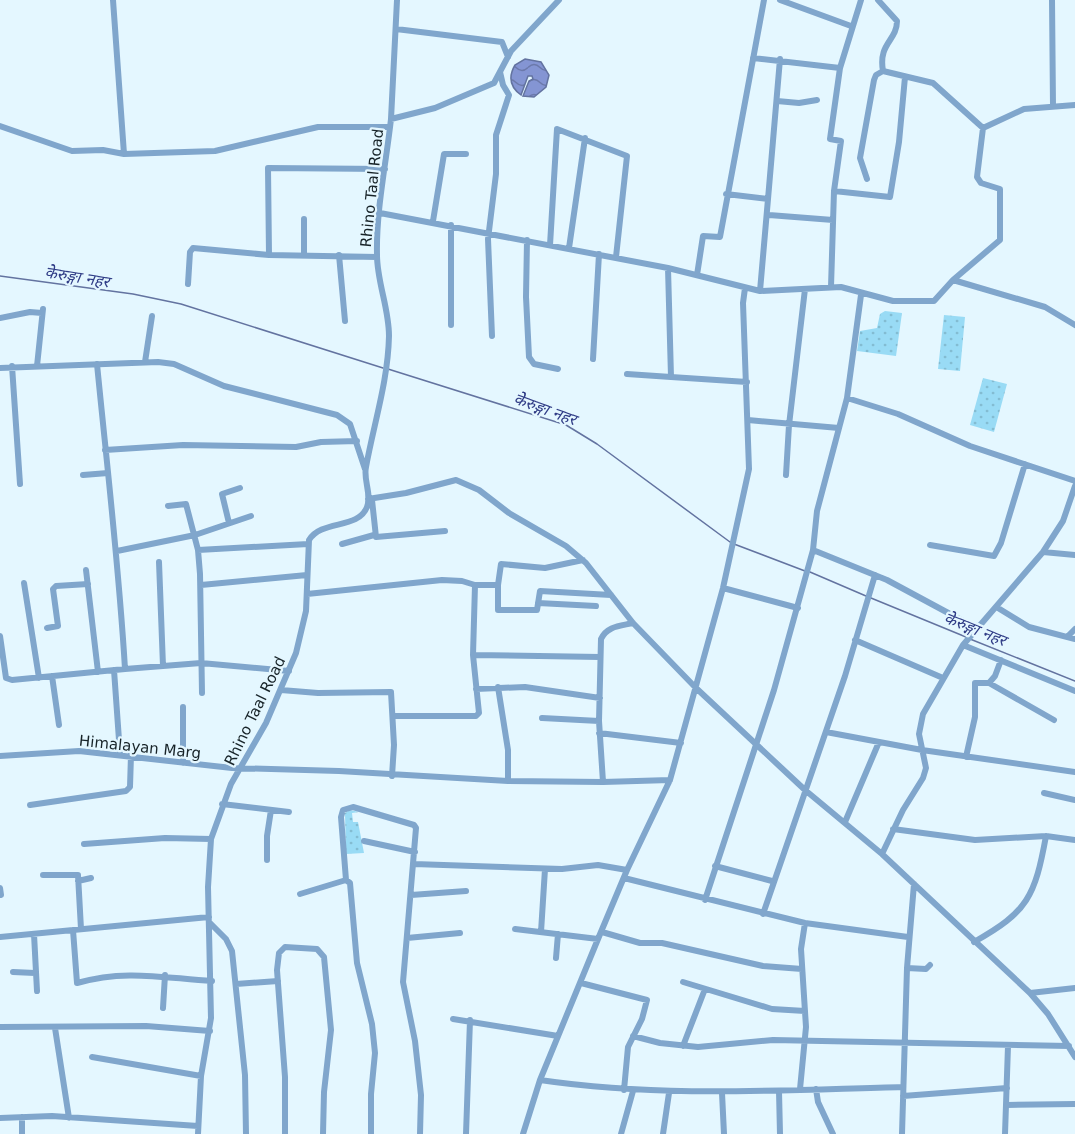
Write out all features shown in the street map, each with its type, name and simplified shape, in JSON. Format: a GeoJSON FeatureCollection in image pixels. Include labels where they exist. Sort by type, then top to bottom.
{"type":"FeatureCollection","features":[{"type":"Feature","properties":{"kind":"street"},"geometry":{"type":"LineString","coordinates":[[113,0],[123,154]]}},
{"type":"Feature","properties":{"kind":"street"},"geometry":{"type":"LineString","coordinates":[[391,119],[397,0]]}},
{"type":"Feature","properties":{"kind":"street"},"geometry":{"type":"LineString","coordinates":[[506,91],[494,83],[508,57],[530,29],[559,0]]}},
{"type":"Feature","properties":{"kind":"street"},"geometry":{"type":"LineString","coordinates":[[697,275],[703,236],[720,237],[726,194],[764,0]]}},
{"type":"Feature","properties":{"kind":"street"},"geometry":{"type":"LineString","coordinates":[[780,0],[851,26]]}},
{"type":"Feature","properties":{"kind":"street"},"geometry":{"type":"LineString","coordinates":[[831,287],[834,191],[842,141],[830,140],[840,68],[851,26],[861,0]]}},
{"type":"Feature","properties":{"kind":"street"},"geometry":{"type":"LineString","coordinates":[[878,0],[897,21],[896,32],[884,46],[883,71]]}},
{"type":"Feature","properties":{"kind":"street"},"geometry":{"type":"LineString","coordinates":[[1052,0],[1053,106]]}},
{"type":"Feature","properties":{"kind":"street"},"geometry":{"type":"LineString","coordinates":[[396,28],[502,42],[508,57]]}},
{"type":"Feature","properties":{"kind":"street"},"geometry":{"type":"LineString","coordinates":[[753,58],[780,59],[840,68]]}},
{"type":"Feature","properties":{"kind":"street"},"geometry":{"type":"LineString","coordinates":[[760,291],[769,215],[768,199],[780,59]]}},
{"type":"Feature","properties":{"kind":"street"},"geometry":{"type":"LineString","coordinates":[[867,179],[860,158],[874,80],[876,75],[883,71],[933,83],[983,128]]}},
{"type":"Feature","properties":{"kind":"street"},"geometry":{"type":"LineString","coordinates":[[492,336],[489,233],[496,180],[496,135],[509,94],[500,72]]}},
{"type":"Feature","properties":{"kind":"street"},"geometry":{"type":"LineString","coordinates":[[834,191],[890,197],[899,142],[905,77]]}},
{"type":"Feature","properties":{"kind":"street","name":"Rhino Taal Road"},"geometry":{"type":"LineString","coordinates":[[374,535],[365,469],[387,368],[388,315],[377,257],[391,119],[427,111],[494,83]]}},
{"type":"Feature","properties":{"kind":"street"},"geometry":{"type":"LineString","coordinates":[[777,101],[799,103],[817,100]]}},
{"type":"Feature","properties":{"kind":"street"},"geometry":{"type":"LineString","coordinates":[[983,128],[1024,109],[1075,105]]}},
{"type":"Feature","properties":{"kind":"street"},"geometry":{"type":"LineString","coordinates":[[0,126],[72,151],[103,150],[123,154],[215,151],[318,127],[390,127]]}},
{"type":"Feature","properties":{"kind":"street"},"geometry":{"type":"LineString","coordinates":[[380,213],[616,257],[760,291],[841,287],[861,295],[893,301],[934,301],[953,280],[1000,240],[1000,189],[981,183],[976,177],[983,128]]}},
{"type":"Feature","properties":{"kind":"street"},"geometry":{"type":"LineString","coordinates":[[550,245],[557,129],[627,156],[616,257]]}},
{"type":"Feature","properties":{"kind":"street"},"geometry":{"type":"LineString","coordinates":[[569,248],[585,138]]}},
{"type":"Feature","properties":{"kind":"street"},"geometry":{"type":"LineString","coordinates":[[432,221],[444,154],[466,154]]}},
{"type":"Feature","properties":{"kind":"street"},"geometry":{"type":"LineString","coordinates":[[269,255],[268,168],[385,169]]}},
{"type":"Feature","properties":{"kind":"street"},"geometry":{"type":"LineString","coordinates":[[726,194],[768,199]]}},
{"type":"Feature","properties":{"kind":"street"},"geometry":{"type":"LineString","coordinates":[[769,215],[833,220]]}},
{"type":"Feature","properties":{"kind":"street"},"geometry":{"type":"LineString","coordinates":[[304,219],[304,255]]}},
{"type":"Feature","properties":{"kind":"street"},"geometry":{"type":"LineString","coordinates":[[451,225],[451,325]]}},
{"type":"Feature","properties":{"kind":"street"},"geometry":{"type":"LineString","coordinates":[[527,240],[529,357],[534,364],[558,369]]}},
{"type":"Feature","properties":{"kind":"street"},"geometry":{"type":"LineString","coordinates":[[188,284],[190,252],[193,248],[269,255],[377,257]]}},
{"type":"Feature","properties":{"kind":"street"},"geometry":{"type":"LineString","coordinates":[[593,359],[599,254]]}},
{"type":"Feature","properties":{"kind":"street"},"geometry":{"type":"LineString","coordinates":[[339,255],[345,321]]}},
{"type":"Feature","properties":{"kind":"street"},"geometry":{"type":"LineString","coordinates":[[668,268],[671,377]]}},
{"type":"Feature","properties":{"kind":"street"},"geometry":{"type":"LineString","coordinates":[[953,280],[1045,308],[1074,324],[1075,315]]}},
{"type":"Feature","properties":{"kind":"street"},"geometry":{"type":"LineString","coordinates":[[523,1134],[540,1080],[558,1036],[627,870],[670,780],[735,543],[749,469],[744,345],[745,288]]}},
{"type":"Feature","properties":{"kind":"street"},"geometry":{"type":"LineString","coordinates":[[786,475],[789,425],[805,289]]}},
{"type":"Feature","properties":{"kind":"street"},"geometry":{"type":"LineString","coordinates":[[705,900],[808,572],[817,512],[848,398],[861,295]]}},
{"type":"Feature","properties":{"kind":"street"},"geometry":{"type":"LineString","coordinates":[[0,318],[43,311],[37,366]]}},
{"type":"Feature","properties":{"kind":"street"},"geometry":{"type":"LineString","coordinates":[[145,362],[152,316]]}},
{"type":"Feature","properties":{"kind":"street"},"geometry":{"type":"LineString","coordinates":[[0,368],[145,362],[174,364],[224,386],[337,415],[350,424],[365,469]]}},
{"type":"Feature","properties":{"kind":"street"},"geometry":{"type":"LineString","coordinates":[[97,364],[117,551],[125,669]]}},
{"type":"Feature","properties":{"kind":"street"},"geometry":{"type":"LineString","coordinates":[[12,366],[20,484]]}},
{"type":"Feature","properties":{"kind":"street"},"geometry":{"type":"LineString","coordinates":[[627,374],[747,382]]}},
{"type":"Feature","properties":{"kind":"street"},"geometry":{"type":"LineString","coordinates":[[848,398],[898,414],[970,446],[1075,481]]}},
{"type":"Feature","properties":{"kind":"street"},"geometry":{"type":"LineString","coordinates":[[748,420],[839,428]]}},
{"type":"Feature","properties":{"kind":"street"},"geometry":{"type":"LineString","coordinates":[[105,450],[173,445],[296,447],[321,442],[357,441]]}},
{"type":"Feature","properties":{"kind":"street"},"geometry":{"type":"LineString","coordinates":[[930,545],[994,556],[1001,543],[1024,464]]}},
{"type":"Feature","properties":{"kind":"street"},"geometry":{"type":"LineString","coordinates":[[83,475],[108,473]]}},
{"type":"Feature","properties":{"kind":"street"},"geometry":{"type":"LineString","coordinates":[[198,550],[308,544],[312,536],[320,529],[360,516],[370,500],[446,480],[461,481],[566,546],[583,560],[633,623],[696,688],[805,790],[882,854],[1030,993],[1075,1057]]}},
{"type":"Feature","properties":{"kind":"street"},"geometry":{"type":"LineString","coordinates":[[882,854],[893,829],[923,778],[926,768],[920,726],[943,678],[964,644],[998,608],[1043,552],[1063,521],[1075,486]]}},
{"type":"Feature","properties":{"kind":"street"},"geometry":{"type":"LineString","coordinates":[[229,523],[222,494],[240,488]]}},
{"type":"Feature","properties":{"kind":"street"},"geometry":{"type":"LineString","coordinates":[[168,506],[186,504],[198,550],[201,585],[202,693]]}},
{"type":"Feature","properties":{"kind":"street"},"geometry":{"type":"LineString","coordinates":[[117,551],[195,535],[251,516]]}},
{"type":"Feature","properties":{"kind":"street"},"geometry":{"type":"LineString","coordinates":[[342,544],[374,535],[445,531]]}},
{"type":"Feature","properties":{"kind":"street","name":"Rhino Taal Road"},"geometry":{"type":"LineString","coordinates":[[198,1134],[201,1076],[210,1030],[212,981],[208,868],[211,839],[222,804],[281,690],[301,639],[307,594],[308,544]]}},
{"type":"Feature","properties":{"kind":"street"},"geometry":{"type":"LineString","coordinates":[[813,550],[875,575],[978,628]]}},
{"type":"Feature","properties":{"kind":"street"},"geometry":{"type":"LineString","coordinates":[[1043,552],[1075,555]]}},
{"type":"Feature","properties":{"kind":"street"},"geometry":{"type":"LineString","coordinates":[[583,560],[545,568],[501,564],[498,610],[537,610],[540,591],[611,595]]}},
{"type":"Feature","properties":{"kind":"street"},"geometry":{"type":"LineString","coordinates":[[159,562],[163,666]]}},
{"type":"Feature","properties":{"kind":"street"},"geometry":{"type":"LineString","coordinates":[[86,570],[98,672]]}},
{"type":"Feature","properties":{"kind":"street"},"geometry":{"type":"LineString","coordinates":[[201,585],[307,575]]}},
{"type":"Feature","properties":{"kind":"street"},"geometry":{"type":"LineString","coordinates":[[763,914],[772,881],[826,732],[875,575]]}},
{"type":"Feature","properties":{"kind":"street"},"geometry":{"type":"LineString","coordinates":[[307,594],[442,580],[462,580],[475,585],[498,585]]}},
{"type":"Feature","properties":{"kind":"street"},"geometry":{"type":"LineString","coordinates":[[24,583],[39,678]]}},
{"type":"Feature","properties":{"kind":"street"},"geometry":{"type":"LineString","coordinates":[[47,628],[58,626],[53,589],[56,586],[88,584]]}},
{"type":"Feature","properties":{"kind":"street"},"geometry":{"type":"LineString","coordinates":[[394,716],[476,716],[479,713],[473,655],[475,585]]}},
{"type":"Feature","properties":{"kind":"street"},"geometry":{"type":"LineString","coordinates":[[723,588],[798,608]]}},
{"type":"Feature","properties":{"kind":"street"},"geometry":{"type":"LineString","coordinates":[[538,603],[596,606]]}},
{"type":"Feature","properties":{"kind":"street"},"geometry":{"type":"LineString","coordinates":[[998,608],[1029,627],[1072,638],[1075,629]]}},
{"type":"Feature","properties":{"kind":"street"},"geometry":{"type":"LineString","coordinates":[[603,782],[599,733],[600,657],[605,632],[633,623]]}},
{"type":"Feature","properties":{"kind":"street"},"geometry":{"type":"LineString","coordinates":[[0,636],[6,678],[12,680],[201,663],[290,671]]}},
{"type":"Feature","properties":{"kind":"street"},"geometry":{"type":"LineString","coordinates":[[855,640],[943,678]]}},
{"type":"Feature","properties":{"kind":"street"},"geometry":{"type":"LineString","coordinates":[[964,644],[1075,691]]}},
{"type":"Feature","properties":{"kind":"street"},"geometry":{"type":"LineString","coordinates":[[473,655],[600,657]]}},
{"type":"Feature","properties":{"kind":"street"},"geometry":{"type":"LineString","coordinates":[[989,683],[996,676],[1001,660]]}},
{"type":"Feature","properties":{"kind":"street"},"geometry":{"type":"LineString","coordinates":[[114,670],[120,753]]}},
{"type":"Feature","properties":{"kind":"street"},"geometry":{"type":"LineString","coordinates":[[52,676],[59,725]]}},
{"type":"Feature","properties":{"kind":"street"},"geometry":{"type":"LineString","coordinates":[[966,757],[975,717],[975,683],[989,683],[1054,720]]}},
{"type":"Feature","properties":{"kind":"street"},"geometry":{"type":"LineString","coordinates":[[498,687],[508,750],[508,781]]}},
{"type":"Feature","properties":{"kind":"street"},"geometry":{"type":"LineString","coordinates":[[476,689],[525,687],[600,698]]}},
{"type":"Feature","properties":{"kind":"street"},"geometry":{"type":"LineString","coordinates":[[281,690],[318,693],[392,692],[394,716],[392,776]]}},
{"type":"Feature","properties":{"kind":"street"},"geometry":{"type":"LineString","coordinates":[[183,707],[183,763]]}},
{"type":"Feature","properties":{"kind":"street"},"geometry":{"type":"LineString","coordinates":[[542,718],[599,722]]}},
{"type":"Feature","properties":{"kind":"street"},"geometry":{"type":"LineString","coordinates":[[826,732],[922,750],[1075,772]]}},
{"type":"Feature","properties":{"kind":"street"},"geometry":{"type":"LineString","coordinates":[[599,733],[681,743]]}},
{"type":"Feature","properties":{"kind":"street"},"geometry":{"type":"LineString","coordinates":[[845,822],[879,742]]}},
{"type":"Feature","properties":{"kind":"street","name":"Himalayan Marg"},"geometry":{"type":"LineString","coordinates":[[0,756],[79,751],[120,753],[183,763],[241,768],[339,771],[392,776],[508,781],[670,780]]}},
{"type":"Feature","properties":{"kind":"street"},"geometry":{"type":"LineString","coordinates":[[30,805],[126,791],[130,787],[131,755]]}},
{"type":"Feature","properties":{"kind":"street"},"geometry":{"type":"LineString","coordinates":[[1044,793],[1075,800]]}},
{"type":"Feature","properties":{"kind":"street"},"geometry":{"type":"LineString","coordinates":[[222,804],[289,812]]}},
{"type":"Feature","properties":{"kind":"street"},"geometry":{"type":"LineString","coordinates":[[371,1134],[371,1094],[375,1053],[372,1024],[357,963],[352,893],[350,883],[346,880],[341,817],[346,808],[364,809],[414,825],[417,834],[403,982],[415,1041],[421,1095],[420,1134]]}},
{"type":"Feature","properties":{"kind":"street"},"geometry":{"type":"LineString","coordinates":[[267,860],[267,836],[271,810]]}},
{"type":"Feature","properties":{"kind":"street"},"geometry":{"type":"LineString","coordinates":[[893,829],[975,840],[1046,836],[1075,840]]}},
{"type":"Feature","properties":{"kind":"street"},"geometry":{"type":"LineString","coordinates":[[974,942],[1017,914],[1029,898],[1046,836]]}},
{"type":"Feature","properties":{"kind":"street"},"geometry":{"type":"LineString","coordinates":[[84,844],[165,838],[211,839]]}},
{"type":"Feature","properties":{"kind":"street"},"geometry":{"type":"LineString","coordinates":[[364,841],[415,852]]}},
{"type":"Feature","properties":{"kind":"street"},"geometry":{"type":"LineString","coordinates":[[414,864],[545,869],[598,865],[627,870]]}},
{"type":"Feature","properties":{"kind":"street"},"geometry":{"type":"LineString","coordinates":[[716,866],[772,881]]}},
{"type":"Feature","properties":{"kind":"street"},"geometry":{"type":"LineString","coordinates":[[541,932],[545,869]]}},
{"type":"Feature","properties":{"kind":"street"},"geometry":{"type":"LineString","coordinates":[[43,875],[74,873],[78,881],[81,929]]}},
{"type":"Feature","properties":{"kind":"street"},"geometry":{"type":"LineString","coordinates":[[78,881],[91,878]]}},
{"type":"Feature","properties":{"kind":"street"},"geometry":{"type":"LineString","coordinates":[[624,878],[705,900],[805,923],[908,938]]}},
{"type":"Feature","properties":{"kind":"street"},"geometry":{"type":"LineString","coordinates":[[300,894],[346,880]]}},
{"type":"Feature","properties":{"kind":"street"},"geometry":{"type":"LineString","coordinates":[[902,1134],[908,938],[914,884]]}},
{"type":"Feature","properties":{"kind":"street"},"geometry":{"type":"LineString","coordinates":[[0,888],[1,895]]}},
{"type":"Feature","properties":{"kind":"street"},"geometry":{"type":"LineString","coordinates":[[411,895],[466,891]]}},
{"type":"Feature","properties":{"kind":"street"},"geometry":{"type":"LineString","coordinates":[[0,937],[209,919],[226,939],[232,951],[245,1075],[246,1134]]}},
{"type":"Feature","properties":{"kind":"street"},"geometry":{"type":"LineString","coordinates":[[800,1089],[805,1011],[802,969],[805,923]]}},
{"type":"Feature","properties":{"kind":"street"},"geometry":{"type":"LineString","coordinates":[[515,929],[558,934],[600,935],[640,943],[662,943],[763,966],[802,969]]}},
{"type":"Feature","properties":{"kind":"street"},"geometry":{"type":"LineString","coordinates":[[73,930],[77,983],[106,976],[165,975],[212,981]]}},
{"type":"Feature","properties":{"kind":"street"},"geometry":{"type":"LineString","coordinates":[[407,938],[460,933]]}},
{"type":"Feature","properties":{"kind":"street"},"geometry":{"type":"LineString","coordinates":[[34,934],[37,991]]}},
{"type":"Feature","properties":{"kind":"street"},"geometry":{"type":"LineString","coordinates":[[556,958],[558,934]]}},
{"type":"Feature","properties":{"kind":"street"},"geometry":{"type":"LineString","coordinates":[[285,1134],[285,1077],[277,959],[282,948],[299,947],[322,951],[331,1030],[324,1092],[323,1134]]}},
{"type":"Feature","properties":{"kind":"street"},"geometry":{"type":"LineString","coordinates":[[907,968],[926,969],[930,965]]}},
{"type":"Feature","properties":{"kind":"street"},"geometry":{"type":"LineString","coordinates":[[13,972],[35,973]]}},
{"type":"Feature","properties":{"kind":"street"},"geometry":{"type":"LineString","coordinates":[[163,1008],[165,975]]}},
{"type":"Feature","properties":{"kind":"street"},"geometry":{"type":"LineString","coordinates":[[236,984],[278,981]]}},
{"type":"Feature","properties":{"kind":"street"},"geometry":{"type":"LineString","coordinates":[[683,982],[772,1009],[805,1011]]}},
{"type":"Feature","properties":{"kind":"street"},"geometry":{"type":"LineString","coordinates":[[581,983],[647,1000],[628,1047],[624,1090]]}},
{"type":"Feature","properties":{"kind":"street"},"geometry":{"type":"LineString","coordinates":[[1030,993],[1075,988]]}},
{"type":"Feature","properties":{"kind":"street"},"geometry":{"type":"LineString","coordinates":[[683,1046],[705,989]]}},
{"type":"Feature","properties":{"kind":"street"},"geometry":{"type":"LineString","coordinates":[[453,1019],[558,1036]]}},
{"type":"Feature","properties":{"kind":"street"},"geometry":{"type":"LineString","coordinates":[[466,1134],[470,1020]]}},
{"type":"Feature","properties":{"kind":"street"},"geometry":{"type":"LineString","coordinates":[[0,1027],[146,1026],[210,1030]]}},
{"type":"Feature","properties":{"kind":"street"},"geometry":{"type":"LineString","coordinates":[[55,1028],[69,1118]]}},
{"type":"Feature","properties":{"kind":"street"},"geometry":{"type":"LineString","coordinates":[[633,1036],[683,1046],[708,1048],[773,1040],[1069,1046]]}},
{"type":"Feature","properties":{"kind":"street"},"geometry":{"type":"LineString","coordinates":[[1005,1134],[1008,1046]]}},
{"type":"Feature","properties":{"kind":"street"},"geometry":{"type":"LineString","coordinates":[[92,1057],[201,1076]]}},
{"type":"Feature","properties":{"kind":"street"},"geometry":{"type":"LineString","coordinates":[[540,1080],[669,1093],[903,1088]]}},
{"type":"Feature","properties":{"kind":"street"},"geometry":{"type":"LineString","coordinates":[[903,1096],[1007,1088]]}},
{"type":"Feature","properties":{"kind":"street"},"geometry":{"type":"LineString","coordinates":[[816,1089],[818,1102],[833,1134]]}},
{"type":"Feature","properties":{"kind":"street"},"geometry":{"type":"LineString","coordinates":[[621,1134],[633,1091]]}},
{"type":"Feature","properties":{"kind":"street"},"geometry":{"type":"LineString","coordinates":[[779,1091],[780,1134]]}},
{"type":"Feature","properties":{"kind":"street"},"geometry":{"type":"LineString","coordinates":[[663,1134],[669,1093]]}},
{"type":"Feature","properties":{"kind":"street"},"geometry":{"type":"LineString","coordinates":[[722,1093],[724,1134]]}},
{"type":"Feature","properties":{"kind":"street"},"geometry":{"type":"LineString","coordinates":[[1006,1105],[1075,1104]]}},
{"type":"Feature","properties":{"kind":"street"},"geometry":{"type":"LineString","coordinates":[[22,1117],[22,1134]]}},
{"type":"Feature","properties":{"kind":"street"},"geometry":{"type":"LineString","coordinates":[[0,1118],[69,1118],[198,1126]]}},
{"type":"Feature","properties":{"kind":"shaded area"},"geometry":{"type":"Polygon","coordinates":[[[885,311],[902,313],[896,356],[857,351],[860,331],[877,328],[880,314],[885,311]]]}},
{"type":"Feature","properties":{"kind":"shaded area"},"geometry":{"type":"Polygon","coordinates":[[[944,315],[965,317],[960,371],[938,369],[944,315]]]}},
{"type":"Feature","properties":{"kind":"shaded area"},"geometry":{"type":"Polygon","coordinates":[[[983,378],[1007,384],[994,432],[970,425],[983,378]]]}},
{"type":"Feature","properties":{"kind":"shaded area"},"geometry":{"type":"Polygon","coordinates":[[[350,810],[359,812],[352,813],[353,822],[358,822],[364,853],[346,854],[345,813],[350,810]]]}},
{"type":"Feature","properties":{"kind":"water"},"geometry":{"type":"Polygon","coordinates":[[[525,59],[541,62],[549,75],[546,87],[534,97],[523,96],[529,81],[533,79],[532,76],[528,76],[521,95],[514,89],[511,82],[511,74],[515,65],[525,59]]]}},
{"type":"Feature","properties":{"kind":"waterway","name":"केेरुङ्गा नहर"},"geometry":{"type":"LineString","coordinates":[[0,276],[133,294],[181,304],[383,368]]}},
{"type":"Feature","properties":{"kind":"waterway","name":"केेरुङ्गा नहर"},"geometry":{"type":"LineString","coordinates":[[388,369],[566,425],[597,444],[730,542]]}},
{"type":"Feature","properties":{"kind":"waterway","name":"केेरुङ्गा नहर"},"geometry":{"type":"LineString","coordinates":[[734,544],[805,571]]}},
{"type":"Feature","properties":{"kind":"waterway","name":"केेरुङ्गा नहर"},"geometry":{"type":"LineString","coordinates":[[810,572],[866,596]]}},
{"type":"Feature","properties":{"kind":"waterway","name":"केेरुङ्गा नहर"},"geometry":{"type":"LineString","coordinates":[[871,598],[966,637]]}},
{"type":"Feature","properties":{"kind":"waterway","name":"केेरुङ्गा नहर"},"geometry":{"type":"LineString","coordinates":[[970,639],[1075,681]]}}]}
